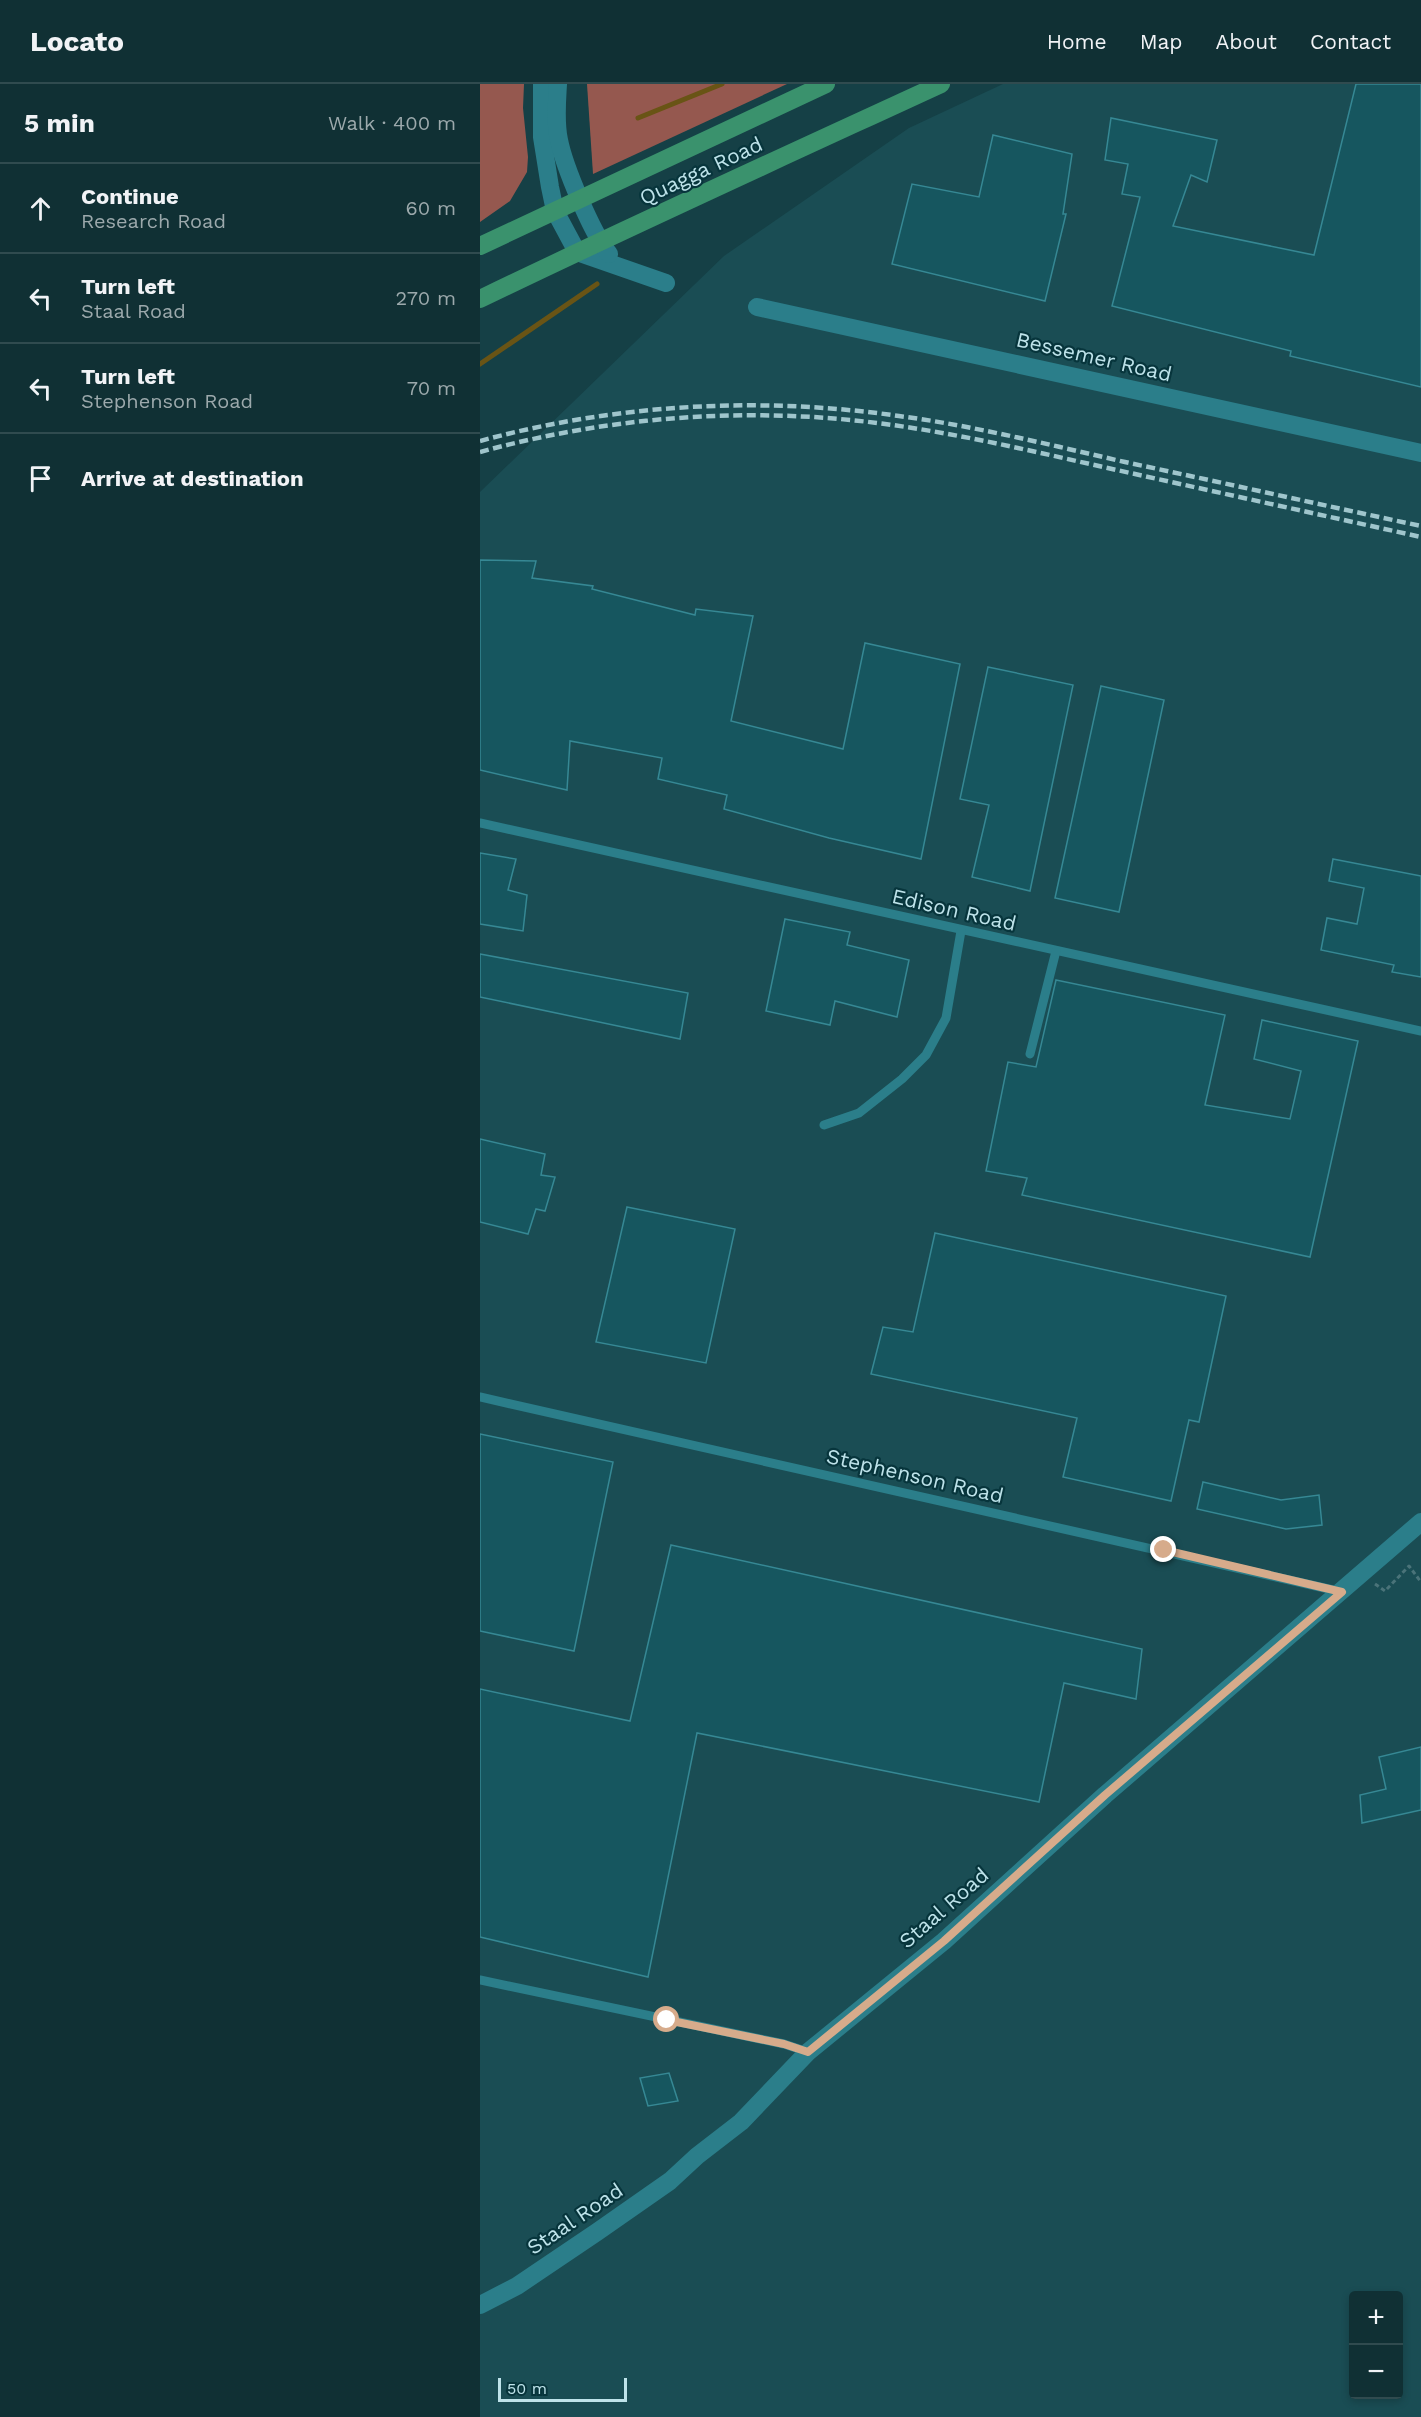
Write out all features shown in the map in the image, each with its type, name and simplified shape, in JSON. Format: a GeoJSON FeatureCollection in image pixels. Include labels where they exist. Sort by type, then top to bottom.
{"type":"FeatureCollection","features":[{"type":"Feature","properties":{"kind":"main road","name":"Quagga Road"},"geometry":{"type":"LineString","coordinates":[[480,246],[826,84]]}},
{"type":"Feature","properties":{"kind":"main road","name":"Quagga Road"},"geometry":{"type":"LineString","coordinates":[[480,299],[600,241],[692,201],[941,84]]}},
{"type":"Feature","properties":{"kind":"street"},"geometry":{"type":"LineString","coordinates":[[542,84],[542,137],[555,211],[578,252],[666,283]]}},
{"type":"Feature","properties":{"kind":"street"},"geometry":{"type":"LineString","coordinates":[[558,84],[559,141],[580,199],[600,241],[622,266]]}},
{"type":"Feature","properties":{"kind":"street","name":"Bessemer Road"},"geometry":{"type":"LineString","coordinates":[[757,307],[1421,453]]}},
{"type":"Feature","properties":{"kind":"street","name":"Staal Road"},"geometry":{"type":"LineString","coordinates":[[480,2305],[517,2286],[670,2181],[697,2156],[741,2122],[808,2052],[944,1941],[1105,1795],[1421,1522]]}},
{"type":"Feature","properties":{"kind":"lane","name":"Edison Road"},"geometry":{"type":"LineString","coordinates":[[480,823],[1421,1031]]}},
{"type":"Feature","properties":{"kind":"lane"},"geometry":{"type":"LineString","coordinates":[[824,1125],[859,1113],[902,1079],[926,1055],[946,1018],[961,931]]}},
{"type":"Feature","properties":{"kind":"lane"},"geometry":{"type":"LineString","coordinates":[[1030,1054],[1056,951]]}},
{"type":"Feature","properties":{"kind":"lane","name":"Stephenson Road"},"geometry":{"type":"LineString","coordinates":[[480,1397],[1312,1583],[1342,1592]]}},
{"type":"Feature","properties":{"kind":"lane"},"geometry":{"type":"LineString","coordinates":[[480,1980],[784,2044],[808,2052]]}},
{"type":"Feature","properties":{"kind":"path"},"geometry":{"type":"LineString","coordinates":[[1385,1591],[1409,1566],[1421,1582]]}},
{"type":"Feature","properties":{"kind":"shaded area"},"geometry":{"type":"Polygon","coordinates":[[[480,84],[524,84],[523,108],[528,157],[527,172],[510,201],[480,222],[480,84]]]}},
{"type":"Feature","properties":{"kind":"shaded area"},"geometry":{"type":"Polygon","coordinates":[[[587,84],[787,84],[593,174],[587,84]]]}},
{"type":"Feature","properties":{"kind":"shaded area"},"geometry":{"type":"Polygon","coordinates":[[[1003,84],[1421,84],[1421,2417],[480,2417],[480,492],[724,256],[909,128],[1003,84]]]}},
{"type":"Feature","properties":{"kind":"building"},"geometry":{"type":"Polygon","coordinates":[[[1356,84],[1421,84],[1421,387],[1290,356],[1291,351],[1112,306],[1140,197],[1122,194],[1128,164],[1105,160],[1111,118],[1217,140],[1207,182],[1191,175],[1173,226],[1314,255],[1356,84]]]}},
{"type":"Feature","properties":{"kind":"building"},"geometry":{"type":"Polygon","coordinates":[[[993,135],[1072,154],[1063,214],[1066,214],[1045,301],[892,264],[912,184],[979,197],[993,135]]]}},
{"type":"Feature","properties":{"kind":"building"},"geometry":{"type":"Polygon","coordinates":[[[480,560],[536,561],[532,578],[593,586],[592,589],[695,615],[696,609],[753,616],[731,721],[843,749],[865,643],[960,664],[921,859],[829,838],[724,809],[727,795],[658,779],[662,758],[570,741],[567,790],[480,770],[480,560]]]}},
{"type":"Feature","properties":{"kind":"building"},"geometry":{"type":"Polygon","coordinates":[[[988,667],[1073,685],[1030,891],[972,877],[989,805],[960,799],[988,667]]]}},
{"type":"Feature","properties":{"kind":"building"},"geometry":{"type":"Polygon","coordinates":[[[1101,686],[1164,700],[1119,912],[1055,898],[1101,686]]]}},
{"type":"Feature","properties":{"kind":"building"},"geometry":{"type":"Polygon","coordinates":[[[480,853],[516,859],[508,890],[527,895],[523,931],[480,924],[480,853]]]}},
{"type":"Feature","properties":{"kind":"building"},"geometry":{"type":"Polygon","coordinates":[[[1333,859],[1421,876],[1421,977],[1392,972],[1394,965],[1321,950],[1327,918],[1357,924],[1364,888],[1329,881],[1333,859]]]}},
{"type":"Feature","properties":{"kind":"building"},"geometry":{"type":"Polygon","coordinates":[[[785,919],[850,932],[847,945],[909,960],[897,1017],[835,1001],[830,1025],[766,1011],[785,919]]]}},
{"type":"Feature","properties":{"kind":"building"},"geometry":{"type":"Polygon","coordinates":[[[480,954],[688,993],[680,1039],[480,997],[480,954]]]}},
{"type":"Feature","properties":{"kind":"building"},"geometry":{"type":"Polygon","coordinates":[[[1056,980],[1225,1015],[1205,1105],[1290,1119],[1301,1071],[1254,1059],[1262,1020],[1358,1041],[1310,1257],[1022,1195],[1027,1178],[986,1171],[1008,1062],[1036,1067],[1056,980]]]}},
{"type":"Feature","properties":{"kind":"building"},"geometry":{"type":"Polygon","coordinates":[[[480,1139],[545,1154],[541,1175],[555,1177],[545,1211],[536,1209],[528,1234],[480,1222],[480,1139]]]}},
{"type":"Feature","properties":{"kind":"building"},"geometry":{"type":"Polygon","coordinates":[[[627,1207],[735,1229],[706,1363],[596,1342],[627,1207]]]}},
{"type":"Feature","properties":{"kind":"building"},"geometry":{"type":"Polygon","coordinates":[[[935,1233],[1226,1296],[1199,1422],[1189,1420],[1171,1501],[1063,1477],[1077,1418],[871,1374],[883,1327],[913,1332],[935,1233]]]}},
{"type":"Feature","properties":{"kind":"building"},"geometry":{"type":"Polygon","coordinates":[[[480,1434],[613,1462],[574,1651],[480,1631],[480,1434]]]}},
{"type":"Feature","properties":{"kind":"building"},"geometry":{"type":"Polygon","coordinates":[[[1203,1482],[1281,1500],[1319,1495],[1322,1525],[1286,1529],[1197,1509],[1203,1482]]]}},
{"type":"Feature","properties":{"kind":"building"},"geometry":{"type":"Polygon","coordinates":[[[671,1545],[1142,1649],[1136,1699],[1064,1683],[1039,1802],[697,1733],[648,1977],[480,1937],[480,1689],[630,1721],[671,1545]]]}},
{"type":"Feature","properties":{"kind":"building"},"geometry":{"type":"Polygon","coordinates":[[[1421,1747],[1421,1810],[1362,1823],[1360,1795],[1386,1789],[1379,1757],[1421,1747]]]}},
{"type":"Feature","properties":{"kind":"building"},"geometry":{"type":"Polygon","coordinates":[[[669,2073],[678,2101],[648,2106],[640,2078],[669,2073]]]}},
{"type":"Feature","properties":{"kind":"waterway"},"geometry":{"type":"LineString","coordinates":[[638,118],[722,84]]}},
{"type":"Feature","properties":{"kind":"waterway"},"geometry":{"type":"LineString","coordinates":[[480,364],[597,284]]}},
{"type":"Feature","properties":{"kind":"railway"},"geometry":{"type":"LineString","coordinates":[[480,441],[531,428],[583,419],[688,407],[741,405],[847,410],[984,430],[1421,526]]}},
{"type":"Feature","properties":{"kind":"railway"},"geometry":{"type":"LineString","coordinates":[[480,452],[580,430],[681,418],[733,415],[834,419],[885,424],[979,440],[1421,537]]}},
{"type":"Feature","properties":{"kind":"route"},"geometry":{"type":"LineString","coordinates":[[667,2020],[784,2044],[808,2052],[944,1941],[1105,1795],[1342,1592],[1164,1550]]}}]}
